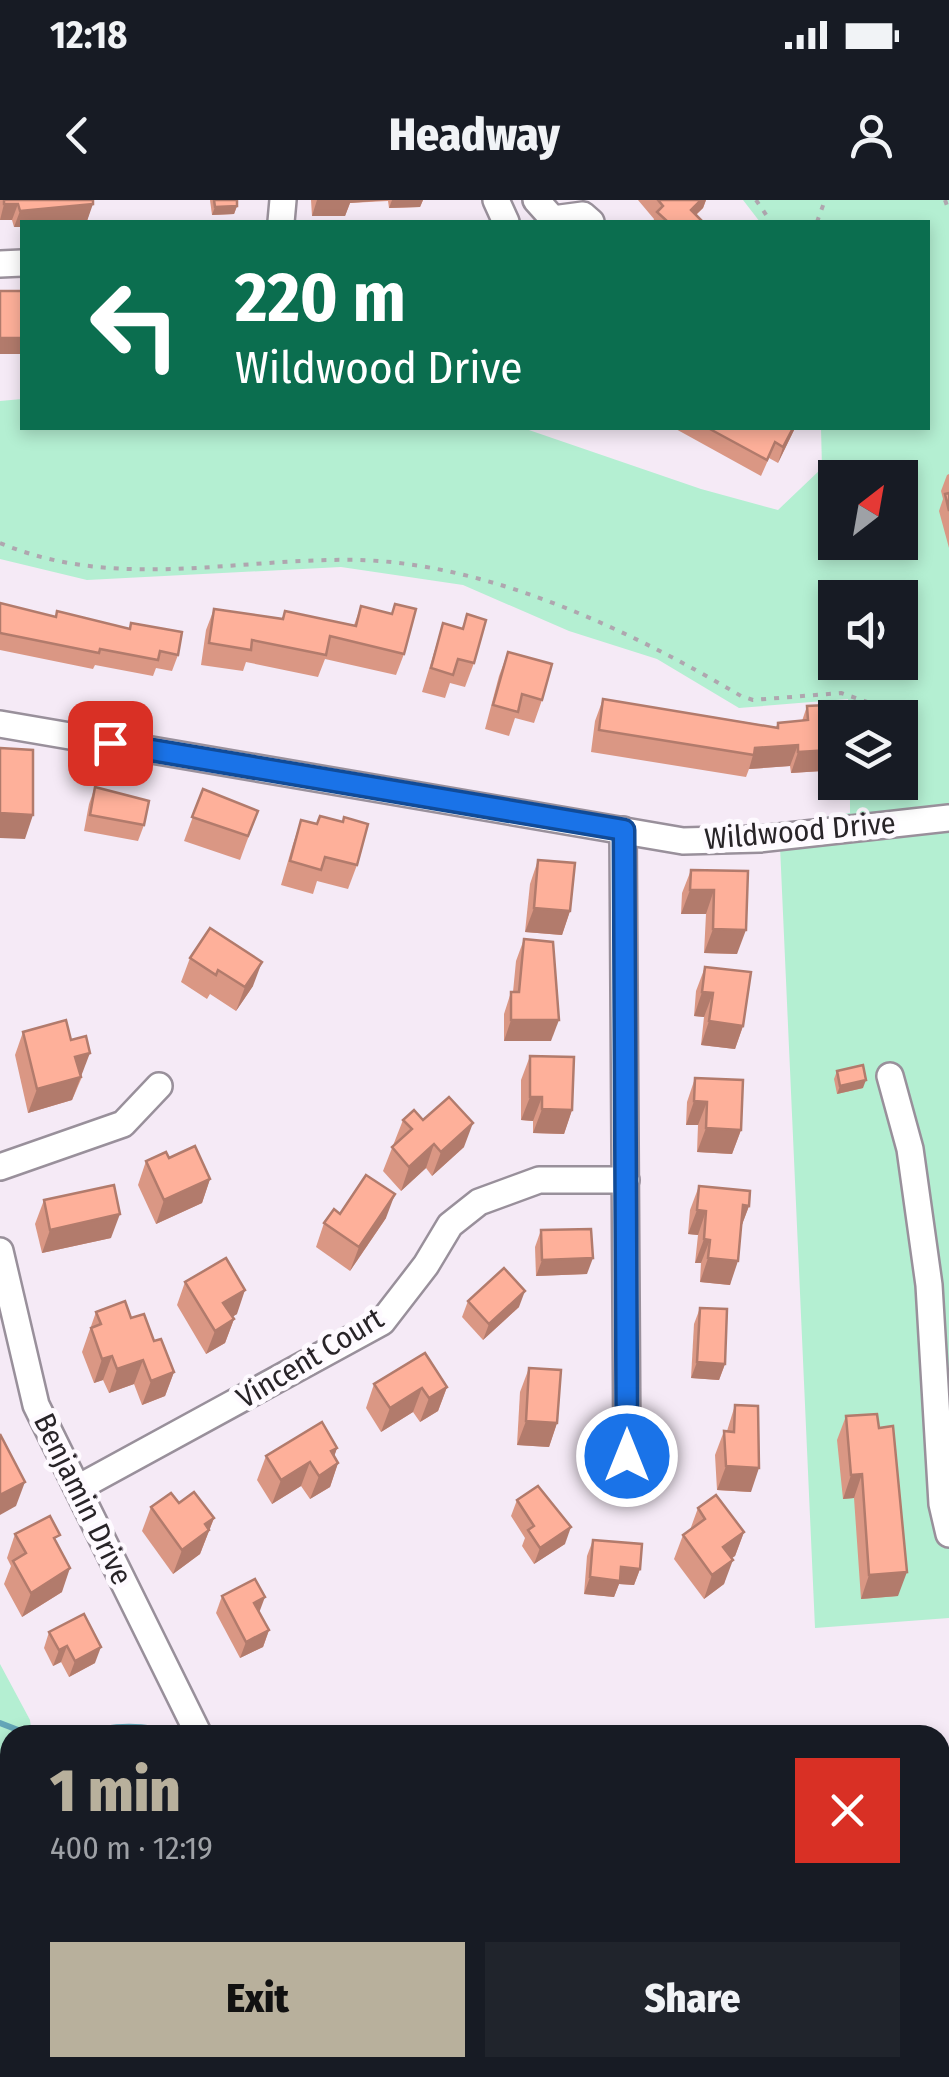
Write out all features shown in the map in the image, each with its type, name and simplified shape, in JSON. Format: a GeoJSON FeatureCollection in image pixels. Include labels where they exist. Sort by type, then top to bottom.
{"type":"FeatureCollection","features":[{"type":"Feature","properties":{"kind":"street"},"geometry":{"type":"LineString","coordinates":[[545,214],[583,214],[589,220]]}},
{"type":"Feature","properties":{"kind":"street","name":"Wildwood Drive"},"geometry":{"type":"LineString","coordinates":[[0,724],[682,840],[760,839],[949,818]]}},
{"type":"Feature","properties":{"kind":"street"},"geometry":{"type":"LineString","coordinates":[[624,830],[627,1456]]}},
{"type":"Feature","properties":{"kind":"street"},"geometry":{"type":"LineString","coordinates":[[890,1076],[910,1149],[928,1285],[942,1504],[949,1534]]}},
{"type":"Feature","properties":{"kind":"street"},"geometry":{"type":"LineString","coordinates":[[0,1167],[123,1124],[159,1086]]}},
{"type":"Feature","properties":{"kind":"street","name":"Vincent Court"},"geometry":{"type":"LineString","coordinates":[[78,1488],[382,1322],[426,1265],[450,1225],[479,1202],[539,1180],[626,1180]]}},
{"type":"Feature","properties":{"kind":"street","name":"Benjamin Drive"},"geometry":{"type":"LineString","coordinates":[[0,1250],[36,1405],[194,1725]]}},
{"type":"Feature","properties":{"kind":"path"},"geometry":{"type":"LineString","coordinates":[[945,200],[949,211]]}},
{"type":"Feature","properties":{"kind":"path"},"geometry":{"type":"LineString","coordinates":[[0,544],[63,564],[106,570],[160,571],[356,560],[447,568],[641,642],[753,700],[842,693],[863,700]]}},
{"type":"Feature","properties":{"kind":"green space"},"geometry":{"type":"Polygon","coordinates":[[[743,200],[949,200],[949,1618],[815,1628],[779,824],[850,813],[850,800],[918,800],[918,700],[818,700],[739,708],[657,659],[569,631],[463,585],[341,567],[87,580],[0,559],[0,401],[20,399],[20,430],[529,430],[701,489],[778,510],[818,472],[818,560],[918,560],[918,460],[822,460],[821,430],[930,430],[930,220],[758,220],[743,200]]]}},
{"type":"Feature","properties":{"kind":"green space"},"geometry":{"type":"Polygon","coordinates":[[[0,1664],[31,1725],[0,1725],[0,1664]]]}},
{"type":"Feature","properties":{"kind":"building"},"geometry":{"type":"Polygon","coordinates":[[[4,200],[93,200],[93,204],[20,211],[18,204],[4,204],[4,200]]]}},
{"type":"Feature","properties":{"kind":"building"},"geometry":{"type":"Polygon","coordinates":[[[214,200],[237,200],[237,206],[215,207],[214,200]]]}},
{"type":"Feature","properties":{"kind":"building"},"geometry":{"type":"Polygon","coordinates":[[[658,200],[701,200],[691,210],[701,220],[666,220],[657,212],[663,206],[658,200]]]}},
{"type":"Feature","properties":{"kind":"building"},"geometry":{"type":"Polygon","coordinates":[[[0,291],[20,291],[20,338],[0,338],[0,291]]]}},
{"type":"Feature","properties":{"kind":"building"},"geometry":{"type":"Polygon","coordinates":[[[712,430],[792,430],[783,447],[775,442],[767,460],[712,430]]]}},
{"type":"Feature","properties":{"kind":"building"},"geometry":{"type":"Polygon","coordinates":[[[0,603],[56,617],[57,611],[130,629],[131,623],[182,632],[178,655],[160,651],[158,660],[100,649],[99,653],[0,633],[0,603]]]}},
{"type":"Feature","properties":{"kind":"building"},"geometry":{"type":"Polygon","coordinates":[[[395,604],[416,609],[404,654],[330,636],[326,655],[252,640],[251,650],[209,643],[214,609],[283,619],[285,611],[356,626],[361,606],[392,614],[395,604]]]}},
{"type":"Feature","properties":{"kind":"building"},"geometry":{"type":"Polygon","coordinates":[[[467,614],[486,620],[474,663],[458,659],[453,675],[431,668],[443,623],[463,629],[467,614]]]}},
{"type":"Feature","properties":{"kind":"building"},"geometry":{"type":"Polygon","coordinates":[[[508,652],[552,664],[542,700],[522,694],[518,712],[493,705],[508,652]]]}},
{"type":"Feature","properties":{"kind":"building"},"geometry":{"type":"Polygon","coordinates":[[[603,699],[778,728],[778,723],[808,720],[807,706],[818,705],[818,751],[798,752],[798,745],[755,748],[754,755],[599,730],[603,699]]]}},
{"type":"Feature","properties":{"kind":"building"},"geometry":{"type":"Polygon","coordinates":[[[0,748],[33,750],[33,815],[0,813],[0,748]]]}},
{"type":"Feature","properties":{"kind":"building"},"geometry":{"type":"Polygon","coordinates":[[[95,787],[149,801],[144,825],[90,815],[95,787]]]}},
{"type":"Feature","properties":{"kind":"building"},"geometry":{"type":"Polygon","coordinates":[[[203,789],[258,811],[248,836],[192,817],[203,789]]]}},
{"type":"Feature","properties":{"kind":"building"},"geometry":{"type":"Polygon","coordinates":[[[320,816],[368,824],[357,865],[325,857],[321,870],[290,861],[301,820],[317,824],[320,816]]]}},
{"type":"Feature","properties":{"kind":"building"},"geometry":{"type":"Polygon","coordinates":[[[538,860],[575,863],[570,911],[534,908],[538,860]]]}},
{"type":"Feature","properties":{"kind":"building"},"geometry":{"type":"Polygon","coordinates":[[[691,870],[748,871],[746,930],[713,929],[714,890],[690,890],[691,870]]]}},
{"type":"Feature","properties":{"kind":"building"},"geometry":{"type":"Polygon","coordinates":[[[210,928],[262,962],[245,987],[190,958],[210,928]]]}},
{"type":"Feature","properties":{"kind":"building"},"geometry":{"type":"Polygon","coordinates":[[[524,939],[553,942],[559,1020],[511,1020],[511,992],[519,992],[524,939]]]}},
{"type":"Feature","properties":{"kind":"building"},"geometry":{"type":"Polygon","coordinates":[[[705,967],[751,972],[743,1026],[709,1021],[713,993],[702,992],[705,967]]]}},
{"type":"Feature","properties":{"kind":"building"},"geometry":{"type":"Polygon","coordinates":[[[66,1020],[71,1040],[86,1036],[90,1053],[75,1057],[81,1077],[37,1089],[23,1032],[66,1020]]]}},
{"type":"Feature","properties":{"kind":"building"},"geometry":{"type":"Polygon","coordinates":[[[530,1056],[574,1057],[572,1110],[542,1109],[542,1097],[530,1097],[530,1056]]]}},
{"type":"Feature","properties":{"kind":"building"},"geometry":{"type":"Polygon","coordinates":[[[863,1065],[866,1080],[840,1086],[837,1071],[863,1065]]]}},
{"type":"Feature","properties":{"kind":"building"},"geometry":{"type":"Polygon","coordinates":[[[695,1078],[743,1080],[741,1130],[706,1128],[707,1102],[694,1101],[695,1078]]]}},
{"type":"Feature","properties":{"kind":"building"},"geometry":{"type":"Polygon","coordinates":[[[449,1097],[473,1123],[441,1152],[434,1144],[409,1167],[392,1147],[412,1129],[403,1120],[414,1110],[423,1120],[449,1097]]]}},
{"type":"Feature","properties":{"kind":"building"},"geometry":{"type":"Polygon","coordinates":[[[195,1146],[210,1179],[164,1200],[146,1161],[166,1152],[169,1158],[195,1146]]]}},
{"type":"Feature","properties":{"kind":"building"},"geometry":{"type":"Polygon","coordinates":[[[366,1175],[395,1194],[359,1247],[324,1223],[334,1209],[340,1214],[366,1175]]]}},
{"type":"Feature","properties":{"kind":"building"},"geometry":{"type":"Polygon","coordinates":[[[114,1185],[120,1214],[50,1230],[44,1200],[114,1185]]]}},
{"type":"Feature","properties":{"kind":"building"},"geometry":{"type":"Polygon","coordinates":[[[699,1186],[750,1191],[749,1206],[743,1205],[738,1261],[708,1258],[710,1240],[704,1239],[706,1211],[697,1210],[699,1186]]]}},
{"type":"Feature","properties":{"kind":"building"},"geometry":{"type":"Polygon","coordinates":[[[591,1229],[593,1258],[542,1260],[541,1230],[591,1229]]]}},
{"type":"Feature","properties":{"kind":"building"},"geometry":{"type":"Polygon","coordinates":[[[226,1258],[245,1290],[223,1303],[234,1319],[215,1331],[185,1282],[226,1258]]]}},
{"type":"Feature","properties":{"kind":"building"},"geometry":{"type":"Polygon","coordinates":[[[504,1268],[525,1291],[489,1324],[468,1301],[504,1268]]]}},
{"type":"Feature","properties":{"kind":"building"},"geometry":{"type":"Polygon","coordinates":[[[125,1301],[131,1318],[144,1314],[154,1341],[161,1339],[174,1372],[151,1381],[143,1360],[117,1369],[112,1356],[102,1359],[91,1328],[101,1324],[96,1312],[125,1301]]]}},
{"type":"Feature","properties":{"kind":"building"},"geometry":{"type":"Polygon","coordinates":[[[700,1308],[727,1309],[725,1364],[697,1362],[700,1308]]]}},
{"type":"Feature","properties":{"kind":"building"},"geometry":{"type":"Polygon","coordinates":[[[425,1353],[447,1387],[429,1398],[422,1388],[390,1408],[374,1384],[425,1353]]]}},
{"type":"Feature","properties":{"kind":"building"},"geometry":{"type":"Polygon","coordinates":[[[529,1368],[561,1370],[557,1423],[526,1421],[529,1368]]]}},
{"type":"Feature","properties":{"kind":"building"},"geometry":{"type":"Polygon","coordinates":[[[735,1405],[758,1406],[759,1468],[726,1466],[724,1431],[734,1432],[735,1405]]]}},
{"type":"Feature","properties":{"kind":"building"},"geometry":{"type":"Polygon","coordinates":[[[877,1414],[879,1428],[893,1426],[907,1572],[869,1575],[862,1474],[851,1475],[846,1416],[877,1414]]]}},
{"type":"Feature","properties":{"kind":"building"},"geometry":{"type":"Polygon","coordinates":[[[322,1422],[337,1448],[331,1451],[338,1463],[319,1476],[310,1462],[281,1480],[266,1456],[322,1422]]]}},
{"type":"Feature","properties":{"kind":"building"},"geometry":{"type":"Polygon","coordinates":[[[0,1434],[25,1482],[0,1495],[0,1434]]]}},
{"type":"Feature","properties":{"kind":"building"},"geometry":{"type":"Polygon","coordinates":[[[538,1486],[571,1527],[540,1548],[528,1530],[534,1526],[517,1500],[538,1486]]]}},
{"type":"Feature","properties":{"kind":"building"},"geometry":{"type":"Polygon","coordinates":[[[194,1492],[214,1518],[205,1524],[209,1530],[182,1550],[151,1507],[171,1493],[179,1503],[194,1492]]]}},
{"type":"Feature","properties":{"kind":"building"},"geometry":{"type":"Polygon","coordinates":[[[716,1495],[744,1532],[723,1547],[733,1560],[712,1575],[683,1535],[705,1519],[698,1508],[716,1495]]]}},
{"type":"Feature","properties":{"kind":"building"},"geometry":{"type":"Polygon","coordinates":[[[50,1516],[60,1535],[54,1538],[70,1568],[31,1593],[13,1561],[26,1553],[15,1534],[50,1516]]]}},
{"type":"Feature","properties":{"kind":"building"},"geometry":{"type":"Polygon","coordinates":[[[593,1540],[642,1544],[640,1569],[621,1567],[620,1581],[590,1577],[593,1540]]]}},
{"type":"Feature","properties":{"kind":"building"},"geometry":{"type":"Polygon","coordinates":[[[255,1579],[265,1597],[254,1603],[269,1630],[246,1642],[222,1596],[255,1579]]]}},
{"type":"Feature","properties":{"kind":"building"},"geometry":{"type":"Polygon","coordinates":[[[84,1614],[101,1647],[75,1661],[67,1646],[59,1650],[49,1632],[84,1614]]]}},
{"type":"Feature","properties":{"kind":"waterway"},"geometry":{"type":"LineString","coordinates":[[0,1723],[5,1725]]}},
{"type":"Feature","properties":{"kind":"route"},"geometry":{"type":"LineString","coordinates":[[110,743],[624,830],[627,1456]]}}]}
